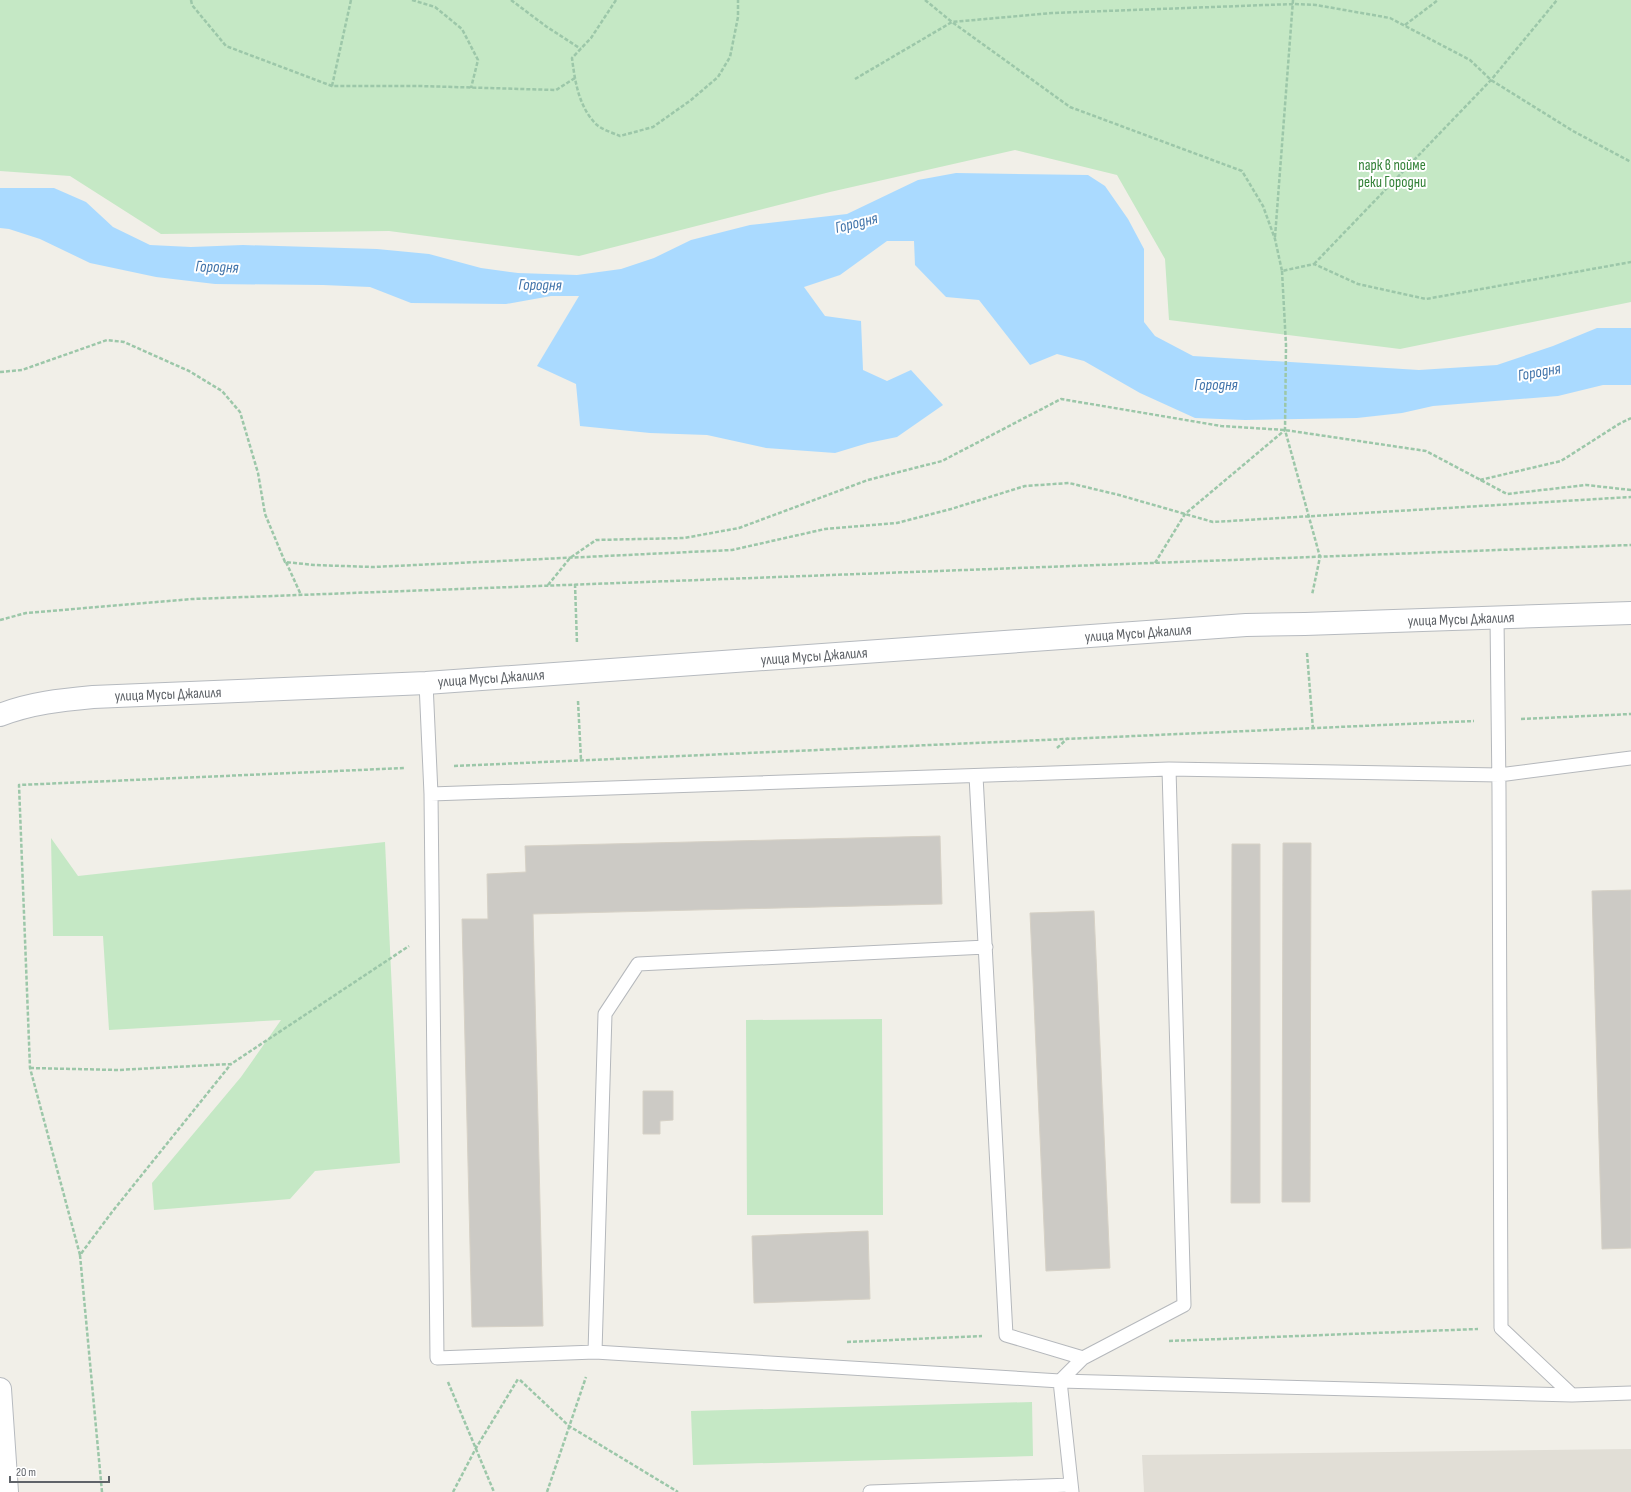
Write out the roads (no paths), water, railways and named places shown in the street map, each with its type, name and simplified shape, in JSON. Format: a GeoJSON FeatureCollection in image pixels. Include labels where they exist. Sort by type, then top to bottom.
{"type":"FeatureCollection","features":[{"type":"Feature","properties":{"kind":"main road","name":"улица Мусы Джалиля"},"geometry":{"type":"LineString","coordinates":[[0,715],[19,708],[51,700],[93,697],[426,683],[1246,625],[1631,613]]}},
{"type":"Feature","properties":{"kind":"main road"},"geometry":{"type":"LineString","coordinates":[[0,1389],[7,1492]]}},
{"type":"Feature","properties":{"kind":"lane"},"geometry":{"type":"LineString","coordinates":[[1497,618],[1501,1328],[1572,1395]]}},
{"type":"Feature","properties":{"kind":"lane"},"geometry":{"type":"LineString","coordinates":[[426,683],[431,794],[437,1358],[595,1352],[1060,1381],[1572,1395],[1631,1393]]}},
{"type":"Feature","properties":{"kind":"lane"},"geometry":{"type":"LineString","coordinates":[[431,794],[1169,769],[1499,775],[1631,758]]}},
{"type":"Feature","properties":{"kind":"lane"},"geometry":{"type":"LineString","coordinates":[[1060,1381],[1083,1358],[1184,1305],[1169,769]]}},
{"type":"Feature","properties":{"kind":"lane"},"geometry":{"type":"LineString","coordinates":[[976,776],[1006,1335],[1083,1358]]}},
{"type":"Feature","properties":{"kind":"lane"},"geometry":{"type":"LineString","coordinates":[[595,1352],[605,1014],[638,964],[986,948]]}},
{"type":"Feature","properties":{"kind":"lane"},"geometry":{"type":"LineString","coordinates":[[870,1492],[1071,1489],[1060,1381]]}},
{"type":"Feature","properties":{"kind":"water","name":"Городня"},"geometry":{"type":"Polygon","coordinates":[[[956,173],[1088,175],[1105,186],[1128,219],[1144,249],[1144,322],[1155,336],[1193,356],[1419,370],[1497,365],[1553,346],[1597,328],[1631,328],[1631,385],[1603,385],[1558,396],[1433,406],[1402,413],[1357,418],[1245,420],[1195,418],[1140,393],[1084,361],[1057,354],[1030,365],[979,300],[946,297],[915,265],[914,241],[887,241],[840,275],[804,287],[825,316],[861,321],[863,370],[887,381],[911,370],[943,405],[897,437],[868,443],[835,453],[766,448],[707,435],[650,433],[580,426],[576,384],[537,366],[579,296],[551,296],[506,304],[411,303],[370,287],[215,284],[156,277],[90,263],[40,239],[9,229],[0,228],[0,188],[54,188],[86,202],[113,227],[150,245],[191,247],[243,245],[377,249],[429,254],[481,268],[518,273],[577,275],[621,269],[654,258],[691,240],[750,225],[847,214],[918,180],[956,173]]]}},
{"type":"Feature","properties":{"kind":"park label","name":"парк в пойме реки Городни"},"geometry":{"type":"Point","coordinates":[1392,174]}}]}
